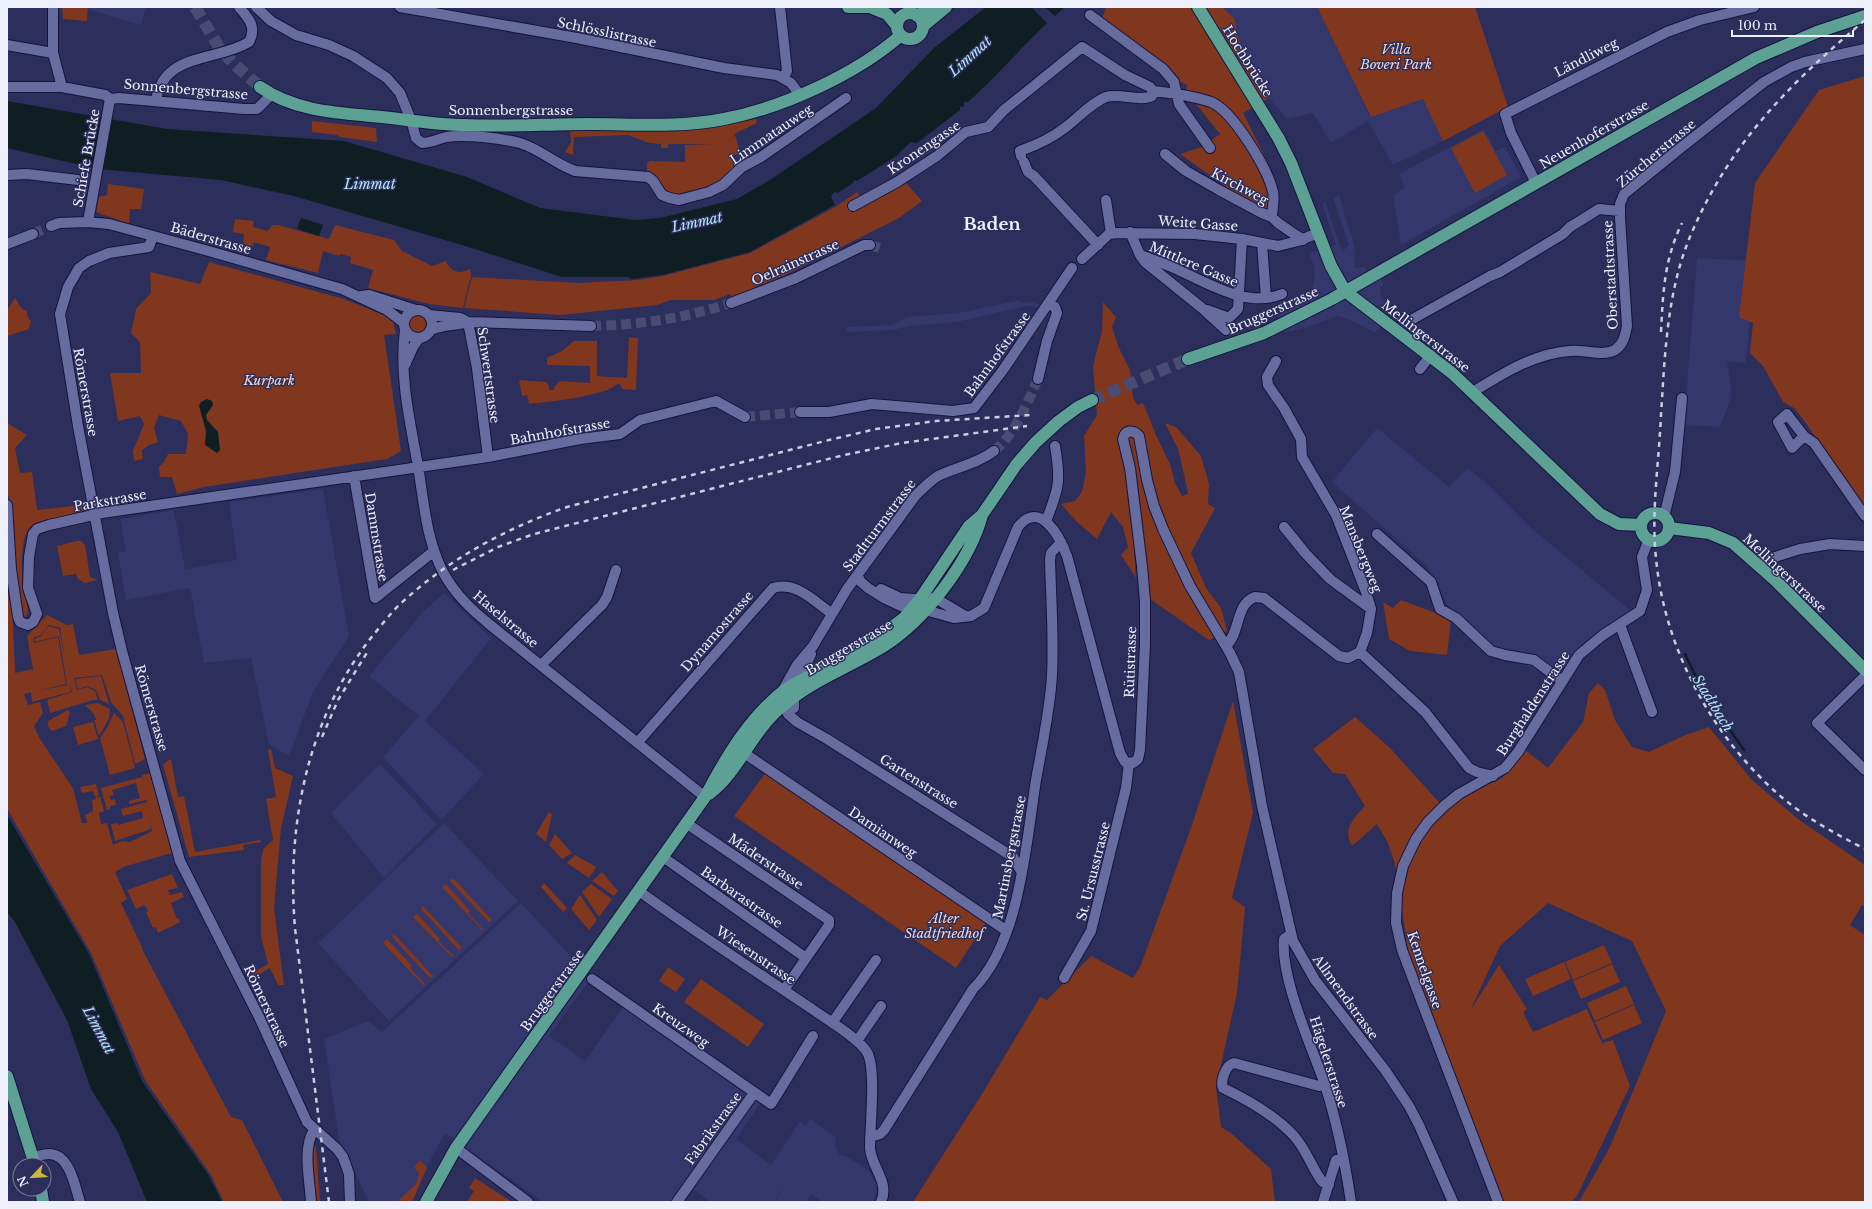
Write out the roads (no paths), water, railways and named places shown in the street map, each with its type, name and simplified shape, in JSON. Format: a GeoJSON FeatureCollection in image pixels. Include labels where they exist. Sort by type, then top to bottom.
{"type":"FeatureCollection","features":[{"type":"Feature","properties":{"kind":"main road"},"geometry":{"type":"LineString","coordinates":[[848,7],[876,7]]}},
{"type":"Feature","properties":{"kind":"main road"},"geometry":{"type":"LineString","coordinates":[[911,16],[932,7]]}},
{"type":"Feature","properties":{"kind":"main road"},"geometry":{"type":"LineString","coordinates":[[911,16],[946,7]]}},
{"type":"Feature","properties":{"kind":"main road","name":"Hochbrücke"},"geometry":{"type":"LineString","coordinates":[[1198,7],[1261,109]]}},
{"type":"Feature","properties":{"kind":"main road"},"geometry":{"type":"LineString","coordinates":[[872,8],[887,14],[907,38],[915,38],[920,33],[911,16]]}},
{"type":"Feature","properties":{"kind":"main road","name":"Sonnenbergstrasse"},"geometry":{"type":"LineString","coordinates":[[271,95],[290,103],[318,111],[464,126],[689,123],[724,119],[764,109],[800,95],[857,66],[882,50],[899,30],[901,17],[911,16]]}},
{"type":"Feature","properties":{"kind":"main road","name":"Neuenhoferstrasse"},"geometry":{"type":"LineString","coordinates":[[1345,291],[1464,225],[1756,58],[1817,32],[1865,16]]}},
{"type":"Feature","properties":{"kind":"main road"},"geometry":{"type":"LineString","coordinates":[[260,87],[271,95]]}},
{"type":"Feature","properties":{"kind":"main road","name":"Mellingerstrasse"},"geometry":{"type":"LineString","coordinates":[[1261,109],[1291,163],[1331,266],[1345,291],[1431,355],[1473,392],[1600,514],[1619,524],[1641,525]]}},
{"type":"Feature","properties":{"kind":"main road","name":"Bruggerstrasse"},"geometry":{"type":"LineString","coordinates":[[1188,359],[1264,333],[1345,291]]}},
{"type":"Feature","properties":{"kind":"main road","name":"Bruggerstrasse"},"geometry":{"type":"LineString","coordinates":[[705,797],[724,782],[770,718],[790,703],[884,646],[910,626],[920,606],[969,526],[982,515],[1016,465],[1036,442],[1067,415],[1092,400]]}},
{"type":"Feature","properties":{"kind":"main road"},"geometry":{"type":"LineString","coordinates":[[1656,513],[1664,517],[1669,528],[1668,532],[1662,539],[1653,541],[1643,534],[1641,525],[1645,518],[1656,513]]}},
{"type":"Feature","properties":{"kind":"main road","name":"Bruggerstrasse"},"geometry":{"type":"LineString","coordinates":[[426,1202],[456,1148],[705,797],[739,740],[758,714],[782,692],[797,682],[879,637],[920,606],[936,598],[951,578],[977,532],[982,515]]}},
{"type":"Feature","properties":{"kind":"main road","name":"Mellingerstrasse"},"geometry":{"type":"LineString","coordinates":[[1669,528],[1715,534],[1733,543],[1761,566],[1865,670]]}},
{"type":"Feature","properties":{"kind":"main road"},"geometry":{"type":"LineString","coordinates":[[7,1076],[33,1157]]}},
{"type":"Feature","properties":{"kind":"street"},"geometry":{"type":"LineString","coordinates":[[54,7],[52,53],[62,87]]}},
{"type":"Feature","properties":{"kind":"street"},"geometry":{"type":"LineString","coordinates":[[156,101],[160,85],[178,66],[224,53],[249,42],[254,30],[253,25],[239,7]]}},
{"type":"Feature","properties":{"kind":"street"},"geometry":{"type":"LineString","coordinates":[[256,7],[271,21],[296,36],[328,45],[368,64],[387,78],[400,93],[411,120]]}},
{"type":"Feature","properties":{"kind":"street","name":"Schlösslistrasse"},"geometry":{"type":"LineString","coordinates":[[400,7],[577,38],[724,68],[784,77]]}},
{"type":"Feature","properties":{"kind":"street"},"geometry":{"type":"LineString","coordinates":[[780,7],[787,71],[784,77],[791,83],[800,95]]}},
{"type":"Feature","properties":{"kind":"street","name":"Ländliweg"},"geometry":{"type":"LineString","coordinates":[[1536,183],[1511,133],[1505,114],[1668,32],[1700,20],[1754,7]]}},
{"type":"Feature","properties":{"kind":"street"},"geometry":{"type":"LineString","coordinates":[[1090,14],[1163,69],[1174,82],[1179,104],[1210,148]]}},
{"type":"Feature","properties":{"kind":"street"},"geometry":{"type":"LineString","coordinates":[[7,45],[52,53]]}},
{"type":"Feature","properties":{"kind":"street","name":"Kronengasse"},"geometry":{"type":"LineString","coordinates":[[853,206],[897,182],[937,156],[966,132],[988,127],[1004,110],[1082,47],[1124,74],[1150,87],[1153,91]]}},
{"type":"Feature","properties":{"kind":"street","name":"Zürcherstrasse"},"geometry":{"type":"LineString","coordinates":[[1620,211],[1622,199],[1629,190],[1764,82],[1805,62],[1865,49]]}},
{"type":"Feature","properties":{"kind":"street","name":"Sonnenbergstrasse"},"geometry":{"type":"LineString","coordinates":[[7,87],[62,87],[105,95],[110,99],[119,98],[244,109],[257,109],[271,95]]}},
{"type":"Feature","properties":{"kind":"street"},"geometry":{"type":"LineString","coordinates":[[1098,245],[1034,176],[1028,172],[1020,151],[1052,137],[1092,106],[1107,97],[1148,99],[1152,96],[1153,91],[1212,103],[1227,113],[1237,124],[1252,147],[1273,192],[1272,216]]}},
{"type":"Feature","properties":{"kind":"street","name":"Limmatauweg"},"geometry":{"type":"LineString","coordinates":[[411,120],[416,138],[422,143],[454,136],[520,143],[544,154],[564,167],[575,171],[648,178],[653,181],[662,195],[679,200],[717,189],[742,167],[761,157],[846,98]]}},
{"type":"Feature","properties":{"kind":"street","name":"Schiefe Brücke"},"geometry":{"type":"LineString","coordinates":[[88,222],[110,99]]}},
{"type":"Feature","properties":{"kind":"street","name":"Kirchweg"},"geometry":{"type":"LineString","coordinates":[[1165,154],[1186,171],[1262,213],[1272,216],[1278,223],[1303,240]]}},
{"type":"Feature","properties":{"kind":"street"},"geometry":{"type":"LineString","coordinates":[[7,175],[27,174],[78,180]]}},
{"type":"Feature","properties":{"kind":"street"},"geometry":{"type":"LineString","coordinates":[[1082,259],[1111,234],[1106,200]]}},
{"type":"Feature","properties":{"kind":"street"},"geometry":{"type":"LineString","coordinates":[[1410,320],[1500,272],[1563,234],[1570,227],[1599,210],[1620,211]]}},
{"type":"Feature","properties":{"kind":"street","name":"Oberstadtstrasse"},"geometry":{"type":"LineString","coordinates":[[1473,392],[1513,368],[1543,357],[1570,350],[1608,352],[1614,350],[1623,342],[1627,326],[1620,211]]}},
{"type":"Feature","properties":{"kind":"street","name":"Bäderstrasse"},"geometry":{"type":"LineString","coordinates":[[52,226],[59,223],[88,222],[108,224],[321,282],[361,296],[369,303],[391,312],[404,326]]}},
{"type":"Feature","properties":{"kind":"street","name":"Weite Gasse"},"geometry":{"type":"LineString","coordinates":[[1111,234],[1130,232],[1189,234],[1242,239],[1281,246],[1318,234]]}},
{"type":"Feature","properties":{"kind":"street","name":"Mittlere Gasse"},"geometry":{"type":"LineString","coordinates":[[1130,232],[1140,255],[1174,267],[1239,296],[1266,298],[1282,294]]}},
{"type":"Feature","properties":{"kind":"street"},"geometry":{"type":"LineString","coordinates":[[7,244],[33,234]]}},
{"type":"Feature","properties":{"kind":"street","name":"Römerstrasse"},"geometry":{"type":"LineString","coordinates":[[153,236],[149,247],[109,253],[89,260],[79,268],[68,287],[60,314],[78,426],[122,651],[180,861],[259,1017],[304,1118],[314,1130],[337,1149],[343,1156],[349,1174],[350,1202]]}},
{"type":"Feature","properties":{"kind":"street"},"geometry":{"type":"LineString","coordinates":[[1202,308],[1229,318],[1238,309],[1242,239]]}},
{"type":"Feature","properties":{"kind":"street"},"geometry":{"type":"LineString","coordinates":[[1262,243],[1266,298]]}},
{"type":"Feature","properties":{"kind":"street","name":"Oelrainstrasse"},"geometry":{"type":"LineString","coordinates":[[731,303],[796,278],[864,245],[870,245]]}},
{"type":"Feature","properties":{"kind":"street"},"geometry":{"type":"LineString","coordinates":[[1140,255],[1152,270],[1202,308],[1226,330]]}},
{"type":"Feature","properties":{"kind":"street","name":"Bahnhofstrasse"},"geometry":{"type":"LineString","coordinates":[[800,412],[828,412],[872,404],[953,411],[969,410],[977,406],[1072,268]]}},
{"type":"Feature","properties":{"kind":"street","name":"Bäderstrasse"},"geometry":{"type":"LineString","coordinates":[[361,296],[369,295],[416,310]]}},
{"type":"Feature","properties":{"kind":"street"},"geometry":{"type":"LineString","coordinates":[[1038,379],[1047,341],[1057,313],[1054,307],[1048,304]]}},
{"type":"Feature","properties":{"kind":"street"},"geometry":{"type":"LineString","coordinates":[[431,330],[432,322],[425,312],[416,310],[408,314],[404,326],[411,336],[419,338],[428,334],[431,330],[439,327],[459,325],[468,322],[591,326]]}},
{"type":"Feature","properties":{"kind":"street"},"geometry":{"type":"LineString","coordinates":[[428,315],[460,318],[468,322]]}},
{"type":"Feature","properties":{"kind":"street","name":"Schwertstrasse"},"geometry":{"type":"LineString","coordinates":[[468,322],[477,368],[488,457]]}},
{"type":"Feature","properties":{"kind":"street","name":"Haselstrasse"},"geometry":{"type":"LineString","coordinates":[[404,326],[403,351],[405,385],[426,520],[434,550],[446,578],[465,603],[494,628],[705,797]]}},
{"type":"Feature","properties":{"kind":"street","name":"Haselstrasse"},"geometry":{"type":"LineString","coordinates":[[405,365],[419,338]]}},
{"type":"Feature","properties":{"kind":"street"},"geometry":{"type":"LineString","coordinates":[[1420,369],[1431,355]]}},
{"type":"Feature","properties":{"kind":"street","name":"Mansbergweg"},"geometry":{"type":"LineString","coordinates":[[1276,361],[1267,377],[1268,385],[1284,408],[1298,433],[1302,457],[1336,515],[1366,592],[1371,609],[1367,633],[1360,652]]}},
{"type":"Feature","properties":{"kind":"street"},"geometry":{"type":"LineString","coordinates":[[1664,517],[1676,472],[1682,398]]}},
{"type":"Feature","properties":{"kind":"street","name":"Bahnhofstrasse"},"geometry":{"type":"LineString","coordinates":[[418,466],[488,457],[580,439],[620,434],[640,420],[716,401],[745,417]]}},
{"type":"Feature","properties":{"kind":"street","name":"Rütistrasse"},"geometry":{"type":"LineString","coordinates":[[1046,521],[1054,530],[1061,542],[1074,581],[1120,753],[1123,759],[1129,763],[1136,761],[1139,755],[1145,637],[1142,566],[1130,468],[1123,439],[1127,432],[1133,431],[1139,436],[1147,480],[1162,529],[1198,602],[1226,646],[1239,672]]}},
{"type":"Feature","properties":{"kind":"street"},"geometry":{"type":"LineString","coordinates":[[1804,436],[1814,443],[1865,516]]}},
{"type":"Feature","properties":{"kind":"street"},"geometry":{"type":"LineString","coordinates":[[857,575],[861,582],[884,598],[901,606],[920,606],[946,617],[967,617],[984,608],[1018,527],[1023,521],[1031,518],[1038,518],[1046,521],[1058,491],[1058,465],[1055,446]]}},
{"type":"Feature","properties":{"kind":"street","name":"Stadtturmstrasse"},"geometry":{"type":"LineString","coordinates":[[782,692],[797,665],[813,646],[831,613],[857,575],[925,486],[941,475],[982,459],[994,451]]}},
{"type":"Feature","properties":{"kind":"street","name":"Parkstrasse"},"geometry":{"type":"LineString","coordinates":[[7,505],[11,569],[18,617],[20,622],[28,625],[33,622],[37,614],[28,588],[29,557],[33,534],[37,529],[96,515],[418,466]]}},
{"type":"Feature","properties":{"kind":"street","name":"Dammstrasse"},"geometry":{"type":"LineString","coordinates":[[354,476],[375,598],[434,550]]}},
{"type":"Feature","properties":{"kind":"street","name":"Mansbergweg"},"geometry":{"type":"LineString","coordinates":[[1284,527],[1306,554],[1330,579],[1371,609]]}},
{"type":"Feature","properties":{"kind":"street"},"geometry":{"type":"LineString","coordinates":[[1377,534],[1431,582],[1440,609],[1456,618],[1491,651],[1505,656],[1534,660],[1562,681]]}},
{"type":"Feature","properties":{"kind":"street","name":"Burghaldenstrasse"},"geometry":{"type":"LineString","coordinates":[[1493,776],[1506,768],[1518,752],[1579,655],[1603,635],[1640,611],[1647,590],[1642,557],[1649,539]]}},
{"type":"Feature","properties":{"kind":"street","name":"Martinsbergstrasse"},"geometry":{"type":"LineString","coordinates":[[870,1137],[880,1134],[884,1130],[973,989],[983,978],[1002,946],[1007,931],[1016,902],[1052,674],[1050,556],[1061,542]]}},
{"type":"Feature","properties":{"kind":"street"},"geometry":{"type":"LineString","coordinates":[[1761,566],[1766,560],[1772,557],[1800,549],[1830,544],[1865,546]]}},
{"type":"Feature","properties":{"kind":"street"},"geometry":{"type":"LineString","coordinates":[[541,665],[602,605],[616,570]]}},
{"type":"Feature","properties":{"kind":"street","name":"Dynamostrasse"},"geometry":{"type":"LineString","coordinates":[[638,742],[774,588],[788,586],[798,590],[831,613]]}},
{"type":"Feature","properties":{"kind":"street"},"geometry":{"type":"LineString","coordinates":[[1226,646],[1234,636],[1239,618],[1246,604],[1251,599],[1260,597],[1264,598],[1339,656],[1351,658],[1360,652],[1425,712],[1469,768],[1477,772],[1493,776]]}},
{"type":"Feature","properties":{"kind":"street"},"geometry":{"type":"LineString","coordinates":[[936,598],[967,617]]}},
{"type":"Feature","properties":{"kind":"street"},"geometry":{"type":"LineString","coordinates":[[1620,625],[1652,712]]}},
{"type":"Feature","properties":{"kind":"street","name":"Stadtturmstrasse"},"geometry":{"type":"LineString","coordinates":[[790,703],[797,682],[809,660],[813,646]]}},
{"type":"Feature","properties":{"kind":"street","name":"Allmendstrasse"},"geometry":{"type":"LineString","coordinates":[[1239,672],[1262,806],[1290,935],[1315,980],[1385,1070],[1409,1106],[1453,1202]]}},
{"type":"Feature","properties":{"kind":"street"},"geometry":{"type":"LineString","coordinates":[[1865,676],[1817,723],[1865,770]]}},
{"type":"Feature","properties":{"kind":"street"},"geometry":{"type":"LineString","coordinates":[[782,692],[790,703],[791,718]]}},
{"type":"Feature","properties":{"kind":"street"},"geometry":{"type":"LineString","coordinates":[[769,703],[790,703]]}},
{"type":"Feature","properties":{"kind":"street","name":"Gartenstrasse"},"geometry":{"type":"LineString","coordinates":[[790,703],[810,728]]}},
{"type":"Feature","properties":{"kind":"street","name":"Gartenstrasse"},"geometry":{"type":"LineString","coordinates":[[770,718],[791,718],[810,728],[1013,857],[1021,871]]}},
{"type":"Feature","properties":{"kind":"street","name":"Damianweg"},"geometry":{"type":"LineString","coordinates":[[744,753],[1007,931]]}},
{"type":"Feature","properties":{"kind":"street","name":"St. Ursusstrasse"},"geometry":{"type":"LineString","coordinates":[[1064,978],[1091,931],[1126,788],[1129,763]]}},
{"type":"Feature","properties":{"kind":"street","name":"Kennelgasse"},"geometry":{"type":"LineString","coordinates":[[1493,776],[1453,798],[1437,812],[1421,832],[1408,855],[1400,876],[1396,913],[1399,939],[1407,964],[1498,1202]]}},
{"type":"Feature","properties":{"kind":"street","name":"Mäderstrasse"},"geometry":{"type":"LineString","coordinates":[[686,823],[827,917],[829,925],[806,958]]}},
{"type":"Feature","properties":{"kind":"street"},"geometry":{"type":"LineString","coordinates":[[1013,857],[1024,855]]}},
{"type":"Feature","properties":{"kind":"street","name":"Barbarastrasse"},"geometry":{"type":"LineString","coordinates":[[663,857],[806,958]]}},
{"type":"Feature","properties":{"kind":"street","name":"Wiesenstrasse"},"geometry":{"type":"LineString","coordinates":[[639,891],[832,1023],[857,1041],[868,1052],[871,1065],[870,1137],[872,1158],[884,1188],[881,1202]]}},
{"type":"Feature","properties":{"kind":"street","name":"Hägelerstrasse"},"geometry":{"type":"LineString","coordinates":[[1290,935],[1284,939],[1285,964],[1293,995],[1325,1084],[1343,1157],[1351,1202]]}},
{"type":"Feature","properties":{"kind":"street"},"geometry":{"type":"LineString","coordinates":[[784,990],[806,958]]}},
{"type":"Feature","properties":{"kind":"street"},"geometry":{"type":"LineString","coordinates":[[832,1023],[876,960]]}},
{"type":"Feature","properties":{"kind":"street","name":"Kreuzweg"},"geometry":{"type":"LineString","coordinates":[[592,979],[754,1093]]}},
{"type":"Feature","properties":{"kind":"street"},"geometry":{"type":"LineString","coordinates":[[857,1041],[882,1006]]}},
{"type":"Feature","properties":{"kind":"street","name":"Fabrikstrasse"},"geometry":{"type":"LineString","coordinates":[[677,1202],[754,1093],[771,1104],[813,1036]]}},
{"type":"Feature","properties":{"kind":"street"},"geometry":{"type":"LineString","coordinates":[[1325,1084],[1319,1086],[1234,1062],[1227,1067],[1222,1085],[1223,1088],[1246,1099],[1285,1128],[1307,1152],[1322,1182],[1329,1185]]}},
{"type":"Feature","properties":{"kind":"street"},"geometry":{"type":"LineString","coordinates":[[311,1202],[308,1148],[310,1138],[314,1130]]}},
{"type":"Feature","properties":{"kind":"street"},"geometry":{"type":"LineString","coordinates":[[456,1148],[526,1201]]}},
{"type":"Feature","properties":{"kind":"street"},"geometry":{"type":"LineString","coordinates":[[43,1157],[50,1154],[61,1158],[69,1169],[80,1202]]}},
{"type":"Feature","properties":{"kind":"street"},"geometry":{"type":"LineString","coordinates":[[1323,1202],[1336,1160],[1343,1157]]}},
{"type":"Feature","properties":{"kind":"water","name":"Limmat"},"geometry":{"type":"Polygon","coordinates":[[[986,7],[1065,7],[1052,18],[968,102],[964,102],[964,106],[960,107],[960,110],[917,143],[911,142],[898,155],[857,181],[854,180],[853,183],[838,193],[834,192],[831,197],[835,205],[750,252],[662,275],[631,279],[628,277],[562,277],[462,245],[294,196],[221,180],[98,169],[7,148],[7,101],[167,129],[344,141],[467,177],[540,208],[635,220],[660,218],[737,199],[770,180],[876,108],[934,48],[986,7]]]}},
{"type":"Feature","properties":{"kind":"water"},"geometry":{"type":"Polygon","coordinates":[[[301,218],[323,225],[319,236],[297,229],[301,218]]]}},
{"type":"Feature","properties":{"kind":"water"},"geometry":{"type":"Polygon","coordinates":[[[207,399],[212,401],[213,405],[206,415],[207,420],[218,432],[220,450],[217,453],[205,445],[206,431],[199,406],[201,402],[207,399]]]}},
{"type":"Feature","properties":{"kind":"water","name":"Limmat"},"geometry":{"type":"Polygon","coordinates":[[[7,815],[89,954],[142,1081],[209,1176],[222,1202],[147,1202],[118,1132],[91,1089],[67,1020],[15,922],[7,912],[7,815]]]}},
{"type":"Feature","properties":{"kind":"waterway","name":"Stadtbach"},"geometry":{"type":"LineString","coordinates":[[1685,654],[1704,693],[1744,750]]}},
{"type":"Feature","properties":{"kind":"tunnel"},"geometry":{"type":"LineString","coordinates":[[195,7],[220,49],[234,64],[260,87]]}},
{"type":"Feature","properties":{"kind":"tunnel"},"geometry":{"type":"LineString","coordinates":[[33,234],[51,226]]}},
{"type":"Feature","properties":{"kind":"tunnel"},"geometry":{"type":"LineString","coordinates":[[870,245],[883,249]]}},
{"type":"Feature","properties":{"kind":"tunnel"},"geometry":{"type":"LineString","coordinates":[[591,326],[662,320],[696,313],[731,303]]}},
{"type":"Feature","properties":{"kind":"tunnel"},"geometry":{"type":"LineString","coordinates":[[1092,400],[1188,359]]}},
{"type":"Feature","properties":{"kind":"tunnel"},"geometry":{"type":"LineString","coordinates":[[994,451],[1002,444],[1014,427],[1025,408],[1038,379]]}},
{"type":"Feature","properties":{"kind":"tunnel"},"geometry":{"type":"LineString","coordinates":[[745,417],[800,412]]}},
{"type":"Feature","properties":{"kind":"railway"},"geometry":{"type":"LineString","coordinates":[[1865,20],[1812,67],[1766,115],[1745,141],[1726,169],[1708,199],[1692,232],[1677,276],[1672,299],[1664,368],[1654,522],[1656,558],[1661,591],[1669,624],[1680,656],[1712,717],[1732,745],[1754,771],[1778,794],[1831,831],[1865,849]]}},
{"type":"Feature","properties":{"kind":"railway"},"geometry":{"type":"LineString","coordinates":[[1661,332],[1664,290],[1668,263],[1671,250],[1682,223]]}},
{"type":"Feature","properties":{"kind":"railway"},"geometry":{"type":"LineString","coordinates":[[329,1202],[295,928],[293,888],[294,848],[299,808],[307,769],[319,731],[335,695],[355,660],[393,612],[404,600],[426,582],[463,556],[504,533],[567,507],[876,429],[936,421],[1031,415]]}},
{"type":"Feature","properties":{"kind":"railway"},"geometry":{"type":"LineString","coordinates":[[453,570],[498,547],[534,534],[844,455],[902,443],[1027,426]]}},
{"type":"Feature","properties":{"kind":"railway"},"geometry":{"type":"LineString","coordinates":[[322,737],[338,700],[368,651]]}},
{"type":"Feature","properties":{"kind":"district","name":"Baden"},"geometry":{"type":"Point","coordinates":[992,224]}},
{"type":"Feature","properties":{"kind":"park label","name":"Villa Boveri Park"},"geometry":{"type":"Point","coordinates":[1396,56]}},
{"type":"Feature","properties":{"kind":"park label","name":"Kurpark"},"geometry":{"type":"Point","coordinates":[269,380]}},
{"type":"Feature","properties":{"kind":"park label","name":"Alter Stadtfriedhof"},"geometry":{"type":"Point","coordinates":[944,926]}}]}
